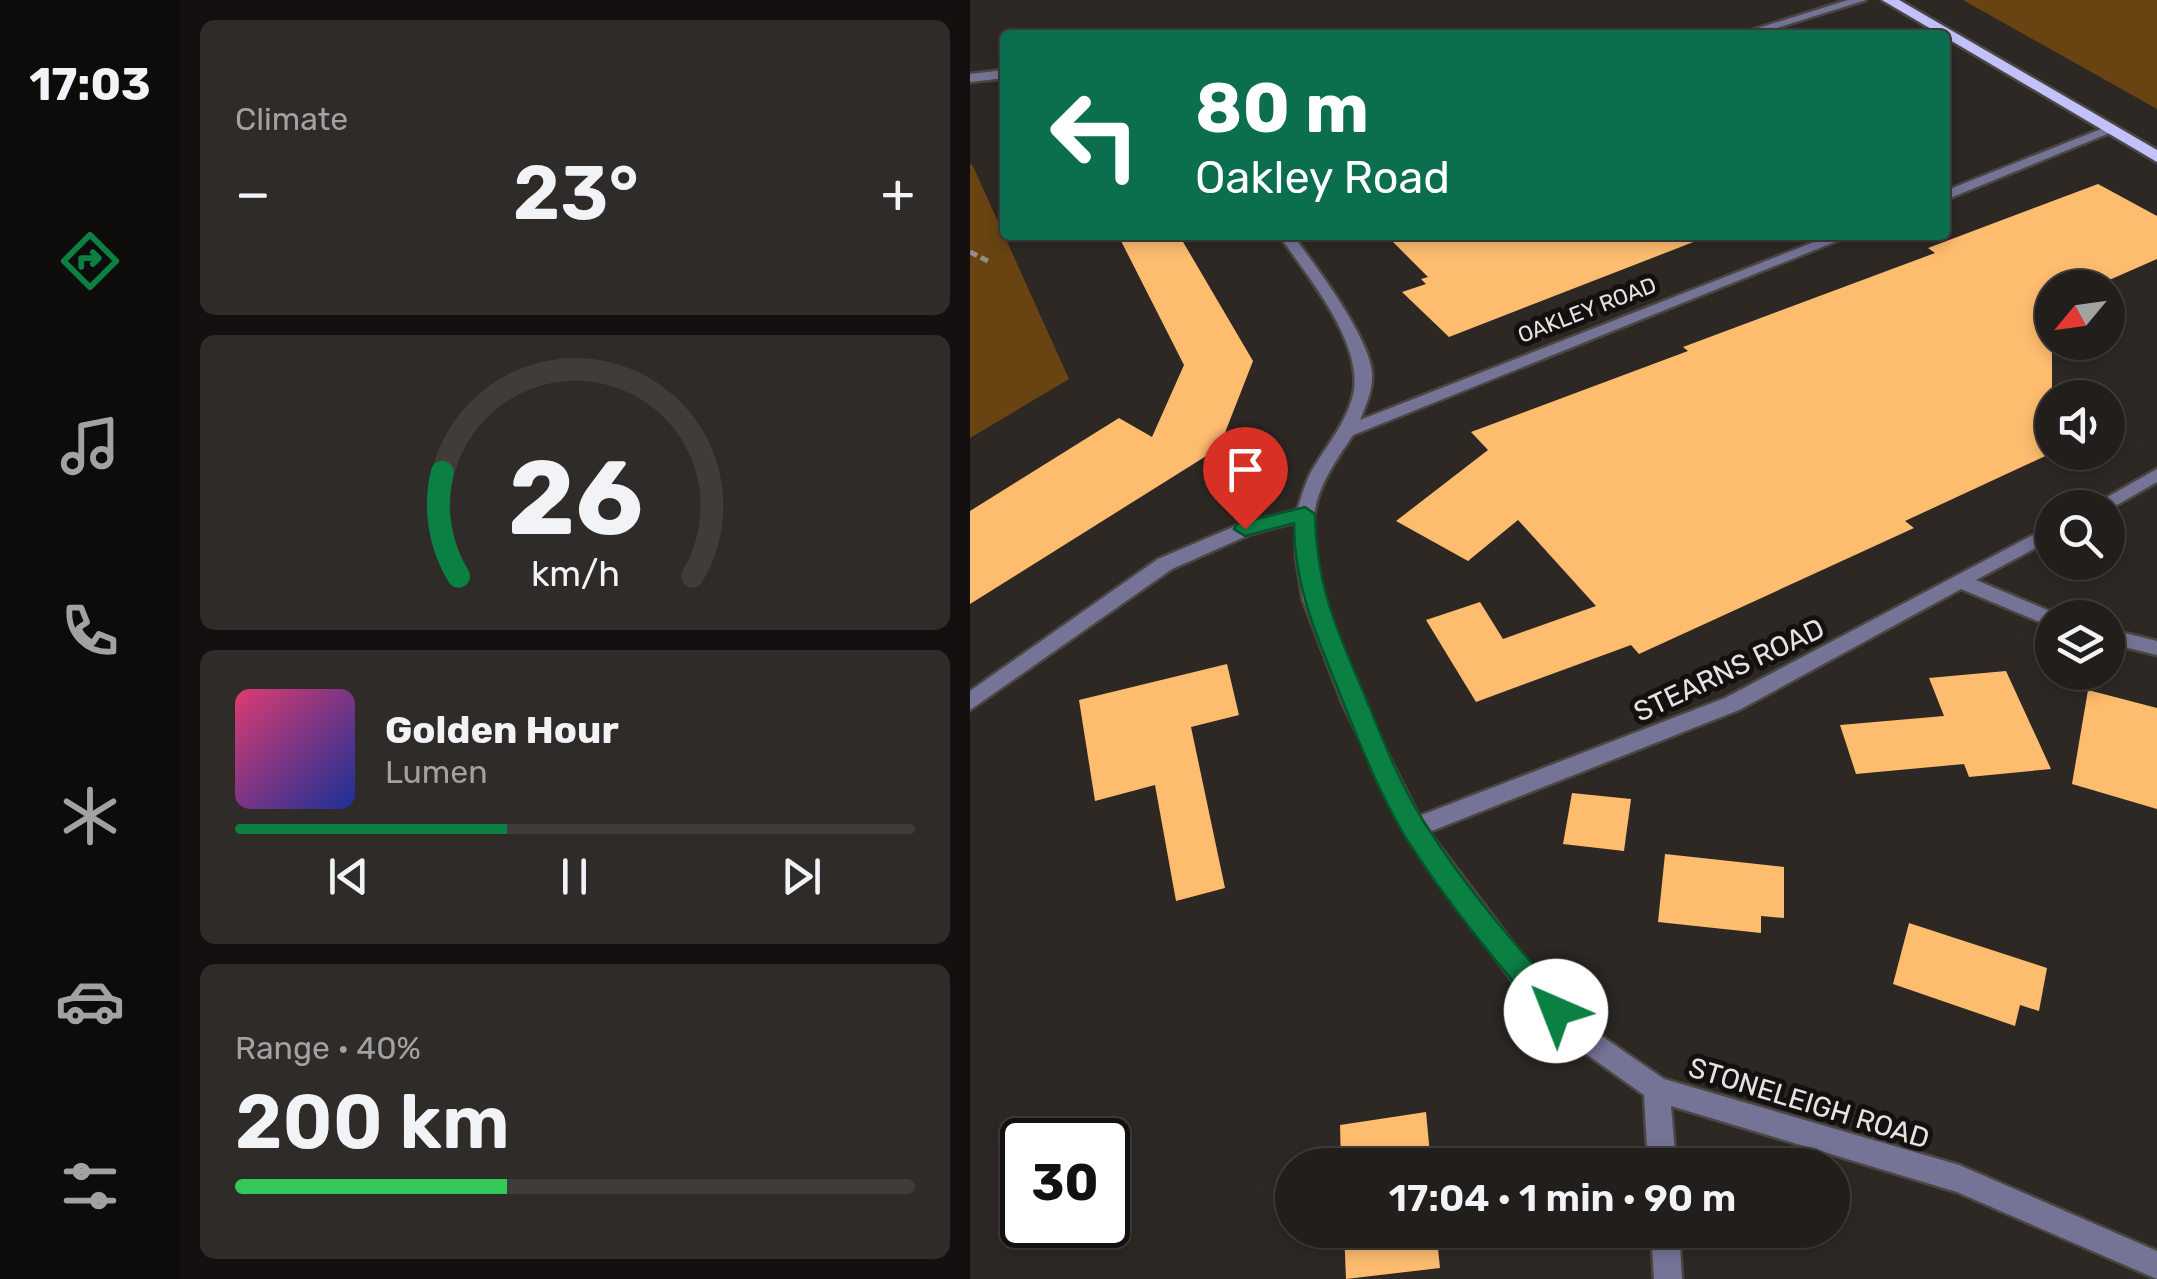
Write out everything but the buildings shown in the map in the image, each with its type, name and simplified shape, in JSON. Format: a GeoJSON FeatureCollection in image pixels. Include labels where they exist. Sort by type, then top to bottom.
{"type":"FeatureCollection","features":[{"type":"Feature","properties":{"kind":"main road"},"geometry":{"type":"LineString","coordinates":[[1890,0],[1941,30]]}},
{"type":"Feature","properties":{"kind":"main road"},"geometry":{"type":"LineString","coordinates":[[1950,35],[2157,157]]}},
{"type":"Feature","properties":{"kind":"street"},"geometry":{"type":"LineString","coordinates":[[1759,30],[1860,0]]}},
{"type":"Feature","properties":{"kind":"street"},"geometry":{"type":"LineString","coordinates":[[970,78],[1000,75]]}},
{"type":"Feature","properties":{"kind":"street"},"geometry":{"type":"LineString","coordinates":[[1950,194],[2111,130]]}},
{"type":"Feature","properties":{"kind":"street","name":"STONELEIGH ROAD"},"geometry":{"type":"LineString","coordinates":[[1289,240],[1340,313],[1364,371],[1361,398],[1347,431],[1320,471],[1305,514],[1305,557],[1328,644],[1414,828],[1529,984],[1584,1038],[1658,1088],[1959,1179],[2157,1266]]}},
{"type":"Feature","properties":{"kind":"street","name":"OAKLEY ROAD"},"geometry":{"type":"LineString","coordinates":[[1347,431],[1832,240]]}},
{"type":"Feature","properties":{"kind":"street"},"geometry":{"type":"LineString","coordinates":[[2125,493],[2157,475]]}},
{"type":"Feature","properties":{"kind":"street"},"geometry":{"type":"LineString","coordinates":[[970,702],[1165,564],[1245,529],[1305,514]]}},
{"type":"Feature","properties":{"kind":"street","name":"STEARNS ROAD"},"geometry":{"type":"LineString","coordinates":[[1414,828],[1732,704],[2035,540]]}},
{"type":"Feature","properties":{"kind":"street"},"geometry":{"type":"LineString","coordinates":[[1960,581],[2035,613]]}},
{"type":"Feature","properties":{"kind":"street"},"geometry":{"type":"LineString","coordinates":[[2125,640],[2157,648]]}},
{"type":"Feature","properties":{"kind":"street"},"geometry":{"type":"LineString","coordinates":[[1658,1088],[1661,1148]]}},
{"type":"Feature","properties":{"kind":"street"},"geometry":{"type":"LineString","coordinates":[[1666,1248],[1668,1279]]}},
{"type":"Feature","properties":{"kind":"path"},"geometry":{"type":"LineString","coordinates":[[970,252],[988,260]]}},
{"type":"Feature","properties":{"kind":"shaded area"},"geometry":{"type":"Polygon","coordinates":[[[1963,0],[2157,0],[2157,109],[1963,0]]]}},
{"type":"Feature","properties":{"kind":"shaded area"},"geometry":{"type":"Polygon","coordinates":[[[970,165],[1000,226],[1000,240],[1006,240],[1069,379],[970,438],[970,165]]]}},
{"type":"Feature","properties":{"kind":"route"},"geometry":{"type":"LineString","coordinates":[[1245,529],[1305,514],[1305,557],[1313,600],[1328,644],[1382,766],[1414,828],[1486,932],[1556,1011]]}}]}
